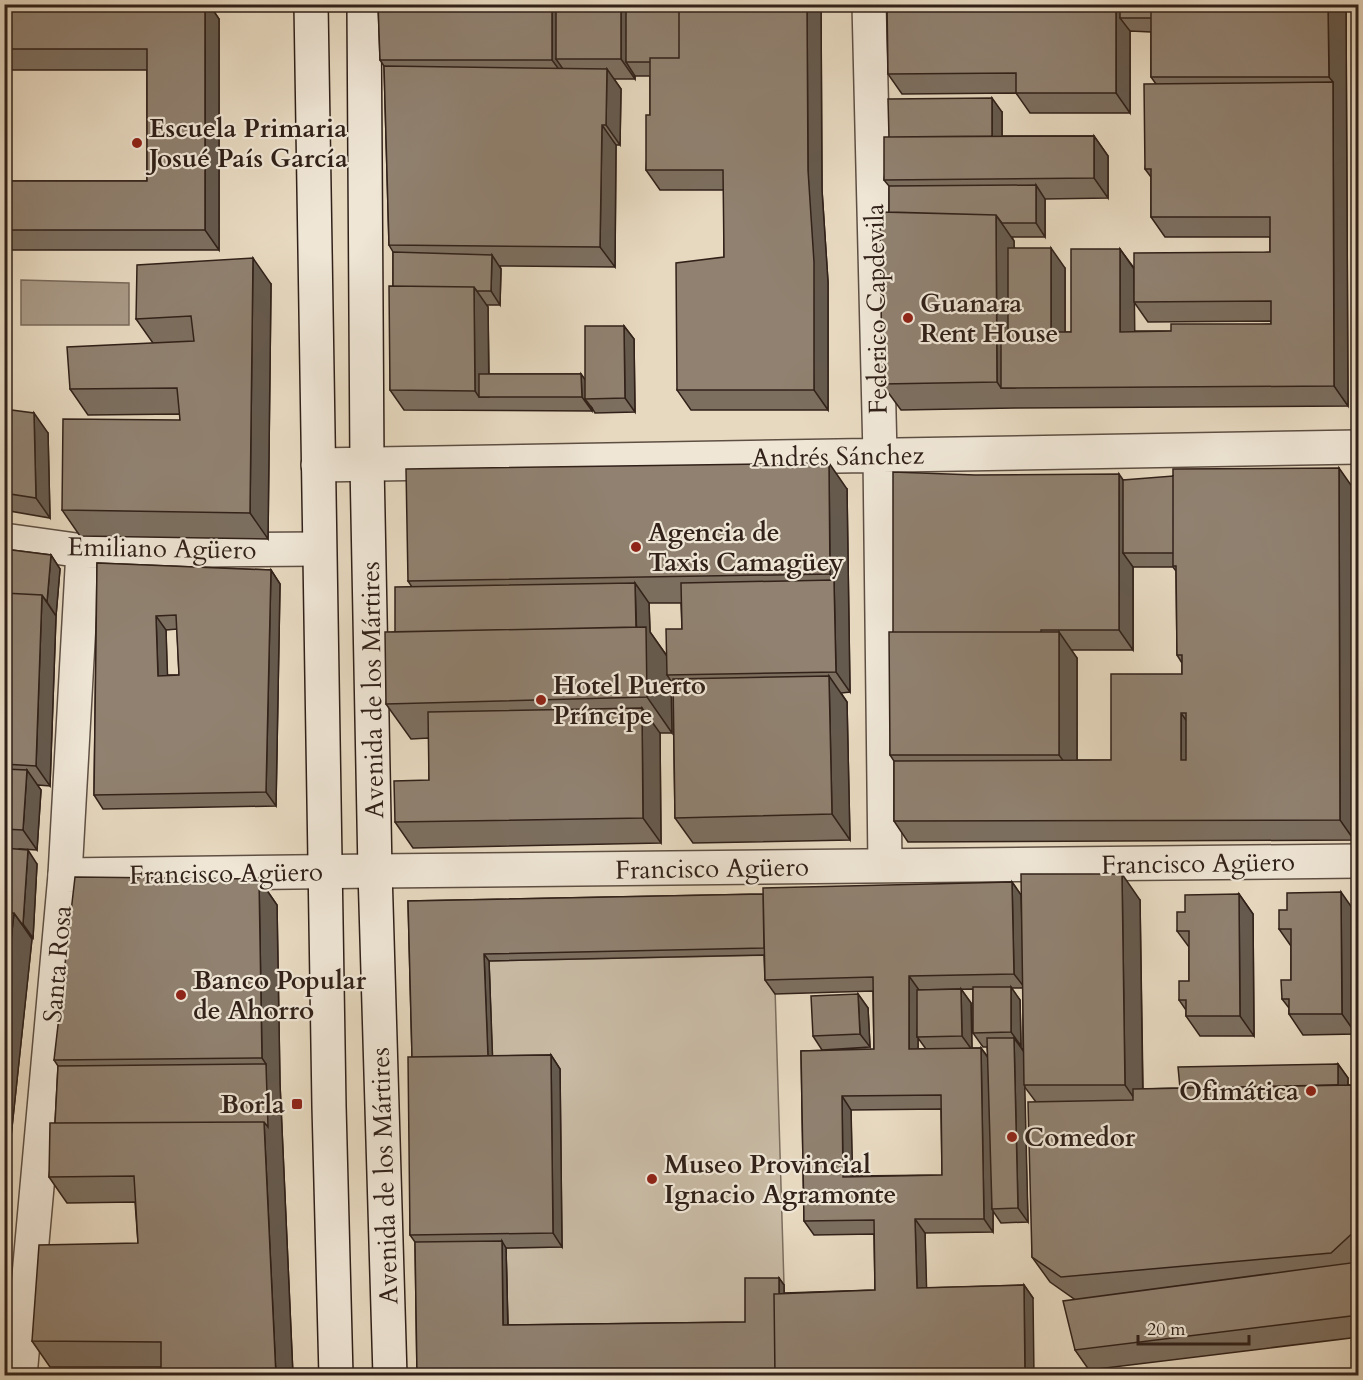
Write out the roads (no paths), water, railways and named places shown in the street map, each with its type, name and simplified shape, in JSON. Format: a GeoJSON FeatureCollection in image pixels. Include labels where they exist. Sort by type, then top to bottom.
{"type":"FeatureCollection","features":[{"type":"Feature","properties":{"kind":"street","name":"Avenida de los Mártires"},"geometry":{"type":"LineString","coordinates":[[311,4],[328,1106],[336,1376]]}},
{"type":"Feature","properties":{"kind":"street","name":"Avenida de los Mártires"},"geometry":{"type":"LineString","coordinates":[[364,4],[368,464],[375,872],[390,1376]]}},
{"type":"Feature","properties":{"kind":"street","name":"Federico Capdevila"},"geometry":{"type":"LineString","coordinates":[[869,4],[880,455],[885,866]]}},
{"type":"Feature","properties":{"kind":"street","name":"Andrés Sánchez"},"geometry":{"type":"LineString","coordinates":[[318,465],[1359,447]]}},
{"type":"Feature","properties":{"kind":"street","name":"Emiliano Agüero"},"geometry":{"type":"LineString","coordinates":[[4,540],[83,551],[319,549]]}},
{"type":"Feature","properties":{"kind":"street","name":"Santa Rosa"},"geometry":{"type":"LineString","coordinates":[[20,1376],[65,874],[83,551]]}},
{"type":"Feature","properties":{"kind":"street","name":"Francisco Agüero"},"geometry":{"type":"LineString","coordinates":[[65,874],[1359,861]]}},
{"type":"Feature","properties":{"kind":"place","name":"Escuela Primaria Josué País García"},"geometry":{"type":"Point","coordinates":[137,143]}},
{"type":"Feature","properties":{"kind":"place","name":"Guanara Rent House"},"geometry":{"type":"Point","coordinates":[908,318]}},
{"type":"Feature","properties":{"kind":"place","name":"Agencia de Taxis Camagüey"},"geometry":{"type":"Point","coordinates":[636,547]}},
{"type":"Feature","properties":{"kind":"place","name":"Hotel Puerto Príncipe"},"geometry":{"type":"Point","coordinates":[541,700]}},
{"type":"Feature","properties":{"kind":"place","name":"Banco Popular de Ahorro"},"geometry":{"type":"Point","coordinates":[181,995]}},
{"type":"Feature","properties":{"kind":"place","name":"Ofimática"},"geometry":{"type":"Point","coordinates":[1311,1091]}},
{"type":"Feature","properties":{"kind":"place","name":"Borla"},"geometry":{"type":"Point","coordinates":[297,1104]}},
{"type":"Feature","properties":{"kind":"place","name":"Comedor"},"geometry":{"type":"Point","coordinates":[1012,1137]}},
{"type":"Feature","properties":{"kind":"place","name":"Museo Provincial Ignacio Agramonte"},"geometry":{"type":"Point","coordinates":[652,1179]}}]}
